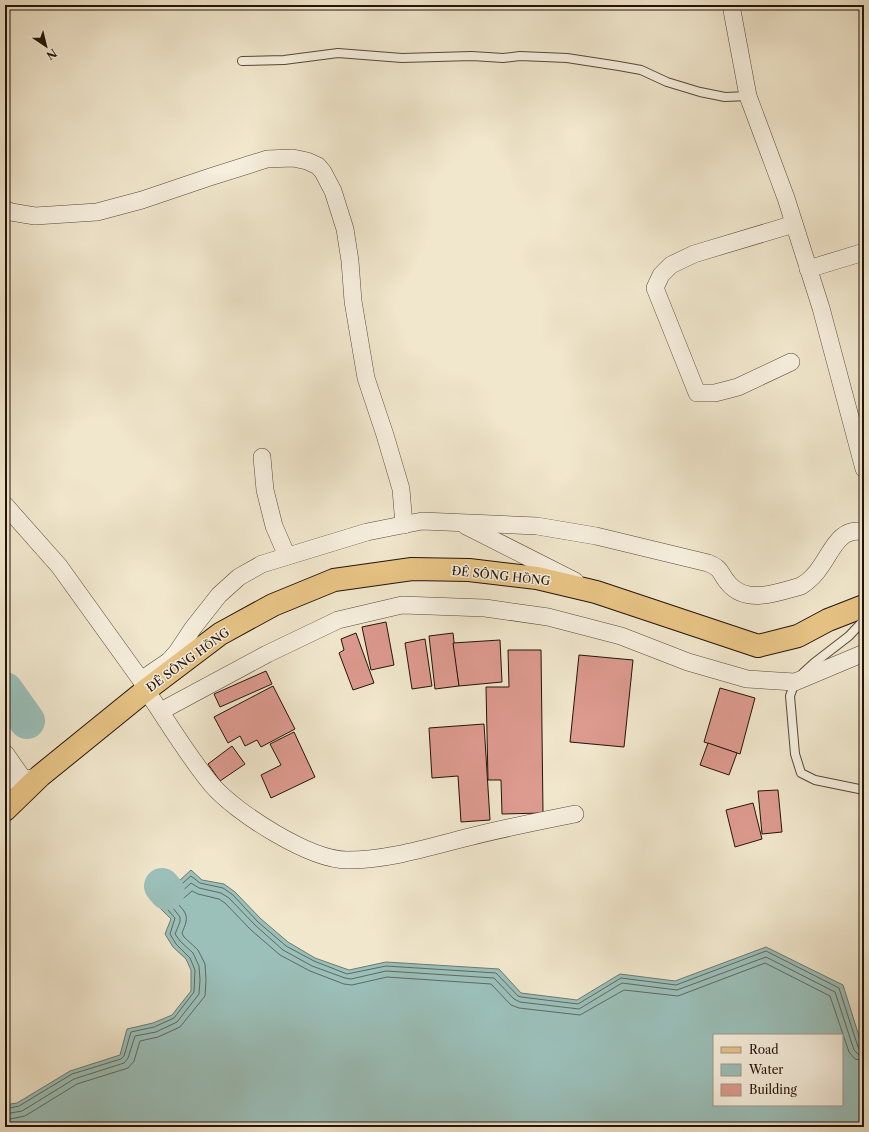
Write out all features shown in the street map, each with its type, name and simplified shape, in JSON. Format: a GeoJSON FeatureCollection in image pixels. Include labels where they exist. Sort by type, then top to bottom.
{"type":"FeatureCollection","features":[{"type":"Feature","properties":{"kind":"main road","name":"ĐÊ SÔNG HỒNG"},"geometry":{"type":"LineString","coordinates":[[5,810],[32,778],[144,685],[220,634],[273,605],[334,580],[412,570],[469,570],[537,578],[596,592],[758,646],[798,636],[828,620],[864,606]]}},
{"type":"Feature","properties":{"kind":"street"},"geometry":{"type":"LineString","coordinates":[[731,5],[748,96],[786,198],[821,308],[864,469]]}},
{"type":"Feature","properties":{"kind":"street"},"geometry":{"type":"LineString","coordinates":[[5,209],[10,212],[35,216],[97,212],[142,200],[267,159],[293,158],[307,161],[318,166],[323,172],[333,191],[344,229],[350,261],[353,300],[366,378],[401,489],[404,525]]}},
{"type":"Feature","properties":{"kind":"street"},"geometry":{"type":"LineString","coordinates":[[791,362],[738,387],[715,393],[697,393],[655,288],[661,275],[671,265],[694,254],[794,224]]}},
{"type":"Feature","properties":{"kind":"street"},"geometry":{"type":"LineString","coordinates":[[808,269],[864,252]]}},
{"type":"Feature","properties":{"kind":"street"},"geometry":{"type":"LineString","coordinates":[[262,456],[268,505],[274,526],[287,556]]}},
{"type":"Feature","properties":{"kind":"street"},"geometry":{"type":"LineString","coordinates":[[5,505],[59,566],[144,685],[188,753],[212,785],[224,798],[242,812],[287,840],[326,857],[346,860],[391,856],[480,834],[575,814]]}},
{"type":"Feature","properties":{"kind":"street"},"geometry":{"type":"LineString","coordinates":[[144,685],[169,662],[219,595],[239,576],[262,564],[367,532],[422,521],[537,526],[596,536],[692,558],[717,567],[729,584],[738,592],[756,596],[802,586],[820,568],[832,547],[840,538],[846,534],[860,531],[864,532]]}},
{"type":"Feature","properties":{"kind":"street"},"geometry":{"type":"LineString","coordinates":[[461,523],[596,592]]}},
{"type":"Feature","properties":{"kind":"street"},"geometry":{"type":"LineString","coordinates":[[161,711],[267,654],[338,620],[402,605],[485,608],[548,617],[620,636],[688,662],[747,679],[795,682],[864,653]]}},
{"type":"Feature","properties":{"kind":"street"},"geometry":{"type":"LineString","coordinates":[[5,752],[32,778]]}},
{"type":"Feature","properties":{"kind":"street"},"geometry":{"type":"LineString","coordinates":[[5,780],[32,778]]}},
{"type":"Feature","properties":{"kind":"lane"},"geometry":{"type":"LineString","coordinates":[[242,61],[284,60],[338,53],[402,58],[472,56],[503,58],[520,56],[567,58],[641,70],[667,82],[700,92],[725,97],[748,96]]}},
{"type":"Feature","properties":{"kind":"lane"},"geometry":{"type":"LineString","coordinates":[[864,620],[849,636],[814,663],[795,682],[790,696],[795,754],[802,773],[815,780],[864,790]]}},
{"type":"Feature","properties":{"kind":"water"},"geometry":{"type":"Polygon","coordinates":[[[191,870],[202,880],[224,884],[235,892],[261,919],[288,942],[315,958],[349,970],[386,962],[499,969],[521,993],[577,1000],[620,974],[675,981],[766,947],[843,985],[864,1052],[864,1127],[5,1127],[5,1105],[17,1103],[70,1071],[120,1055],[127,1029],[153,1023],[172,1015],[191,991],[191,970],[186,959],[173,947],[165,934],[171,919],[154,902],[191,870]]]}},
{"type":"Feature","properties":{"kind":"building"},"geometry":{"type":"Polygon","coordinates":[[[386,622],[394,665],[371,670],[362,627],[386,622]]]}},
{"type":"Feature","properties":{"kind":"building"},"geometry":{"type":"Polygon","coordinates":[[[356,633],[374,683],[353,690],[339,653],[344,650],[341,639],[356,633]]]}},
{"type":"Feature","properties":{"kind":"building"},"geometry":{"type":"Polygon","coordinates":[[[453,633],[459,686],[435,689],[429,636],[453,633]]]}},
{"type":"Feature","properties":{"kind":"building"},"geometry":{"type":"Polygon","coordinates":[[[425,639],[432,686],[412,689],[405,643],[425,639]]]}},
{"type":"Feature","properties":{"kind":"building"},"geometry":{"type":"Polygon","coordinates":[[[500,640],[502,682],[459,686],[453,643],[500,640]]]}},
{"type":"Feature","properties":{"kind":"building"},"geometry":{"type":"Polygon","coordinates":[[[508,650],[541,650],[543,813],[502,814],[501,780],[488,780],[486,687],[509,687],[508,650]]]}},
{"type":"Feature","properties":{"kind":"building"},"geometry":{"type":"Polygon","coordinates":[[[579,655],[633,660],[624,747],[570,742],[579,655]]]}},
{"type":"Feature","properties":{"kind":"building"},"geometry":{"type":"Polygon","coordinates":[[[266,671],[272,684],[220,707],[214,694],[266,671]]]}},
{"type":"Feature","properties":{"kind":"building"},"geometry":{"type":"Polygon","coordinates":[[[273,686],[295,729],[261,747],[257,740],[245,746],[240,736],[228,743],[214,717],[273,686]]]}},
{"type":"Feature","properties":{"kind":"building"},"geometry":{"type":"Polygon","coordinates":[[[720,688],[755,698],[740,754],[704,742],[720,688]]]}},
{"type":"Feature","properties":{"kind":"building"},"geometry":{"type":"Polygon","coordinates":[[[484,724],[490,820],[461,822],[458,776],[432,778],[429,728],[484,724]]]}},
{"type":"Feature","properties":{"kind":"building"},"geometry":{"type":"Polygon","coordinates":[[[294,732],[315,777],[271,798],[261,775],[281,765],[270,744],[294,732]]]}},
{"type":"Feature","properties":{"kind":"building"},"geometry":{"type":"Polygon","coordinates":[[[708,743],[737,753],[729,775],[700,765],[708,743]]]}},
{"type":"Feature","properties":{"kind":"building"},"geometry":{"type":"Polygon","coordinates":[[[232,746],[245,764],[220,781],[208,764],[232,746]]]}},
{"type":"Feature","properties":{"kind":"building"},"geometry":{"type":"Polygon","coordinates":[[[778,790],[782,832],[762,834],[758,791],[778,790]]]}},
{"type":"Feature","properties":{"kind":"building"},"geometry":{"type":"Polygon","coordinates":[[[753,803],[762,839],[735,847],[726,810],[753,803]]]}},
{"type":"Feature","properties":{"kind":"waterway"},"geometry":{"type":"LineString","coordinates":[[5,690],[27,721]]}},
{"type":"Feature","properties":{"kind":"waterway"},"geometry":{"type":"LineString","coordinates":[[162,886],[167,892]]}}]}
